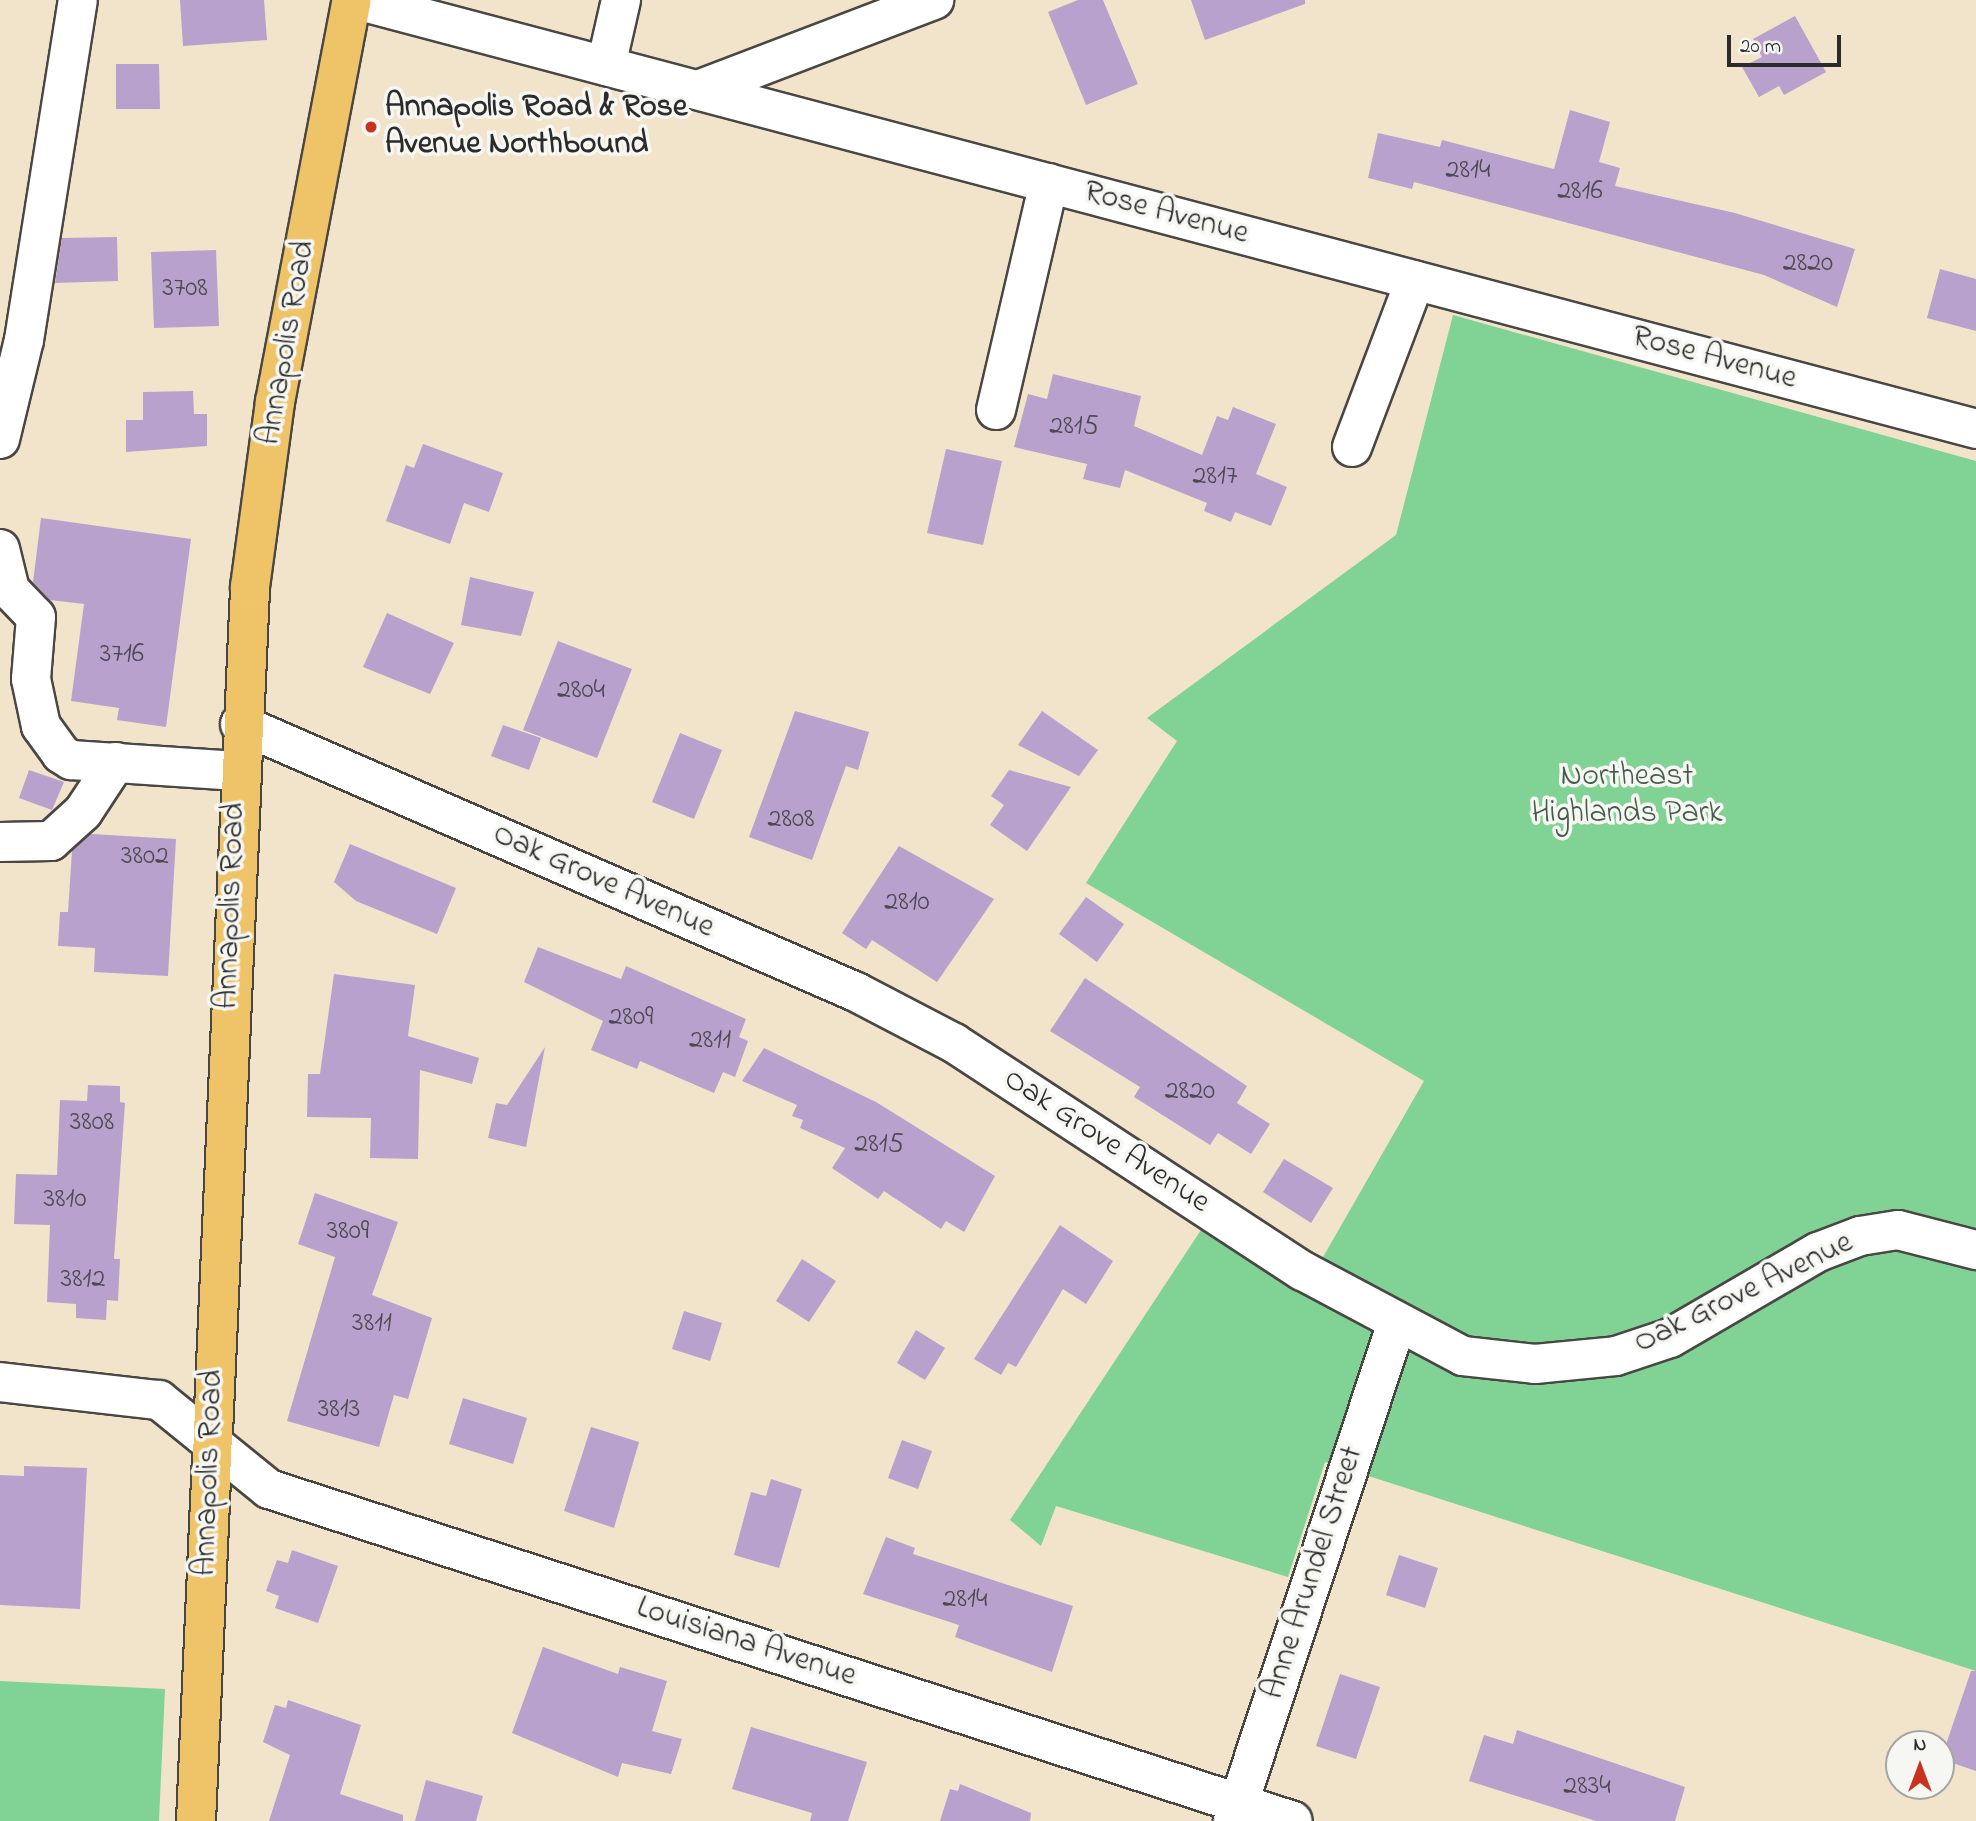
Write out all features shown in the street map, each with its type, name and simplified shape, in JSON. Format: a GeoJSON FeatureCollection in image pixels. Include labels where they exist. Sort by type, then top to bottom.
{"type":"FeatureCollection","features":[{"type":"Feature","properties":{"kind":"main road","name":"Annapolis Road"},"geometry":{"type":"LineString","coordinates":[[196,1821],[240,724],[275,402],[354,0]]}},
{"type":"Feature","properties":{"kind":"street"},"geometry":{"type":"LineString","coordinates":[[0,439],[23,340],[78,0]]}},
{"type":"Feature","properties":{"kind":"street","name":"Rose Avenue"},"geometry":{"type":"LineString","coordinates":[[354,0],[1976,429]]}},
{"type":"Feature","properties":{"kind":"street"},"geometry":{"type":"LineString","coordinates":[[606,66],[621,0]]}},
{"type":"Feature","properties":{"kind":"street"},"geometry":{"type":"LineString","coordinates":[[698,90],[912,4]]}},
{"type":"Feature","properties":{"kind":"street"},"geometry":{"type":"LineString","coordinates":[[996,410],[1049,183]]}},
{"type":"Feature","properties":{"kind":"street"},"geometry":{"type":"LineString","coordinates":[[1352,447],[1415,280]]}},
{"type":"Feature","properties":{"kind":"street"},"geometry":{"type":"LineString","coordinates":[[0,548],[10,590],[36,617],[31,679],[41,726],[71,760],[238,771]]}},
{"type":"Feature","properties":{"kind":"street","name":"Oak Grove Avenue"},"geometry":{"type":"LineString","coordinates":[[240,724],[880,1005],[954,1043],[1396,1325],[1463,1356],[1535,1364],[1616,1356],[1670,1338],[1818,1252],[1860,1236],[1898,1230],[1976,1250]]}},
{"type":"Feature","properties":{"kind":"street"},"geometry":{"type":"LineString","coordinates":[[0,842],[51,841],[83,812],[116,762]]}},
{"type":"Feature","properties":{"kind":"street","name":"Anne Arundel Street"},"geometry":{"type":"LineString","coordinates":[[1236,1812],[1396,1325]]}},
{"type":"Feature","properties":{"kind":"street","name":"Louisiana Avenue"},"geometry":{"type":"LineString","coordinates":[[0,1382],[159,1400],[269,1489],[1236,1812],[1293,1821]]}},
{"type":"Feature","properties":{"kind":"green space","name":"Northeast Highlands Park"},"geometry":{"type":"Polygon","coordinates":[[[1453,315],[1976,461],[1976,1671],[1325,1462],[1288,1577],[1056,1506],[1041,1546],[1010,1520],[1201,1230],[1303,1292],[1424,1081],[1086,883],[1177,741],[1147,718],[1396,535],[1453,315]]]}},
{"type":"Feature","properties":{"kind":"green space"},"geometry":{"type":"Polygon","coordinates":[[[0,1681],[165,1689],[159,1821],[0,1821],[0,1681]]]}},
{"type":"Feature","properties":{"kind":"building"},"geometry":{"type":"Polygon","coordinates":[[[180,0],[264,0],[267,40],[183,46],[180,0]]]}},
{"type":"Feature","properties":{"kind":"building"},"geometry":{"type":"Polygon","coordinates":[[[1078,0],[1103,0],[1138,84],[1086,105],[1048,12],[1078,0]]]}},
{"type":"Feature","properties":{"kind":"building"},"geometry":{"type":"Polygon","coordinates":[[[1191,0],[1305,0],[1305,4],[1205,40],[1191,0]]]}},
{"type":"Feature","properties":{"kind":"building"},"geometry":{"type":"Polygon","coordinates":[[[1795,16],[1826,72],[1784,95],[1779,86],[1759,97],[1742,67],[1762,57],[1753,39],[1795,16]]]}},
{"type":"Feature","properties":{"kind":"building"},"geometry":{"type":"Polygon","coordinates":[[[116,64],[159,64],[160,109],[116,109],[116,64]]]}},
{"type":"Feature","properties":{"kind":"building"},"geometry":{"type":"Polygon","coordinates":[[[1570,110],[1610,122],[1599,162],[1620,168],[1615,186],[1735,213],[1855,249],[1837,307],[1764,275],[1414,182],[1412,189],[1368,178],[1378,133],[1440,147],[1442,140],[1554,169],[1570,110]]]}},
{"type":"Feature","properties":{"kind":"building"},"geometry":{"type":"Polygon","coordinates":[[[117,237],[118,281],[55,283],[62,238],[117,237]]]}},
{"type":"Feature","properties":{"kind":"building"},"geometry":{"type":"Polygon","coordinates":[[[216,250],[219,326],[154,328],[151,252],[216,250]]]}},
{"type":"Feature","properties":{"kind":"building"},"geometry":{"type":"Polygon","coordinates":[[[1940,269],[1976,279],[1976,331],[1927,318],[1940,269]]]}},
{"type":"Feature","properties":{"kind":"building"},"geometry":{"type":"Polygon","coordinates":[[[1053,374],[1141,396],[1134,426],[1202,455],[1217,416],[1228,420],[1233,407],[1276,424],[1256,474],[1287,487],[1271,526],[1235,512],[1231,522],[1204,511],[1207,503],[1125,470],[1120,488],[1083,479],[1087,464],[1014,447],[1028,394],[1047,399],[1053,374]]]}},
{"type":"Feature","properties":{"kind":"building"},"geometry":{"type":"Polygon","coordinates":[[[193,391],[194,414],[207,414],[207,446],[126,452],[126,420],[143,420],[143,392],[193,391]]]}},
{"type":"Feature","properties":{"kind":"building"},"geometry":{"type":"Polygon","coordinates":[[[423,444],[503,473],[489,512],[464,503],[450,544],[386,521],[406,465],[414,468],[423,444]]]}},
{"type":"Feature","properties":{"kind":"building"},"geometry":{"type":"Polygon","coordinates":[[[946,449],[1002,461],[983,545],[927,533],[946,449]]]}},
{"type":"Feature","properties":{"kind":"building"},"geometry":{"type":"Polygon","coordinates":[[[41,518],[191,539],[166,727],[117,720],[119,708],[71,701],[84,604],[50,600],[33,582],[41,518]]]}},
{"type":"Feature","properties":{"kind":"building"},"geometry":{"type":"Polygon","coordinates":[[[470,577],[534,592],[521,636],[461,625],[470,577]]]}},
{"type":"Feature","properties":{"kind":"building"},"geometry":{"type":"Polygon","coordinates":[[[387,613],[454,643],[430,694],[363,667],[387,613]]]}},
{"type":"Feature","properties":{"kind":"building"},"geometry":{"type":"Polygon","coordinates":[[[558,641],[632,669],[597,758],[523,730],[558,641]]]}},
{"type":"Feature","properties":{"kind":"building"},"geometry":{"type":"Polygon","coordinates":[[[795,711],[869,732],[858,770],[846,766],[812,860],[749,837],[795,711]]]}},
{"type":"Feature","properties":{"kind":"building"},"geometry":{"type":"Polygon","coordinates":[[[1042,711],[1098,750],[1079,776],[1018,745],[1042,711]]]}},
{"type":"Feature","properties":{"kind":"building"},"geometry":{"type":"Polygon","coordinates":[[[503,725],[541,738],[529,770],[491,756],[503,725]]]}},
{"type":"Feature","properties":{"kind":"building"},"geometry":{"type":"Polygon","coordinates":[[[680,733],[722,750],[694,819],[652,802],[680,733]]]}},
{"type":"Feature","properties":{"kind":"building"},"geometry":{"type":"Polygon","coordinates":[[[29,770],[64,782],[52,810],[19,798],[29,770]]]}},
{"type":"Feature","properties":{"kind":"building"},"geometry":{"type":"Polygon","coordinates":[[[1009,770],[1071,787],[1027,851],[990,825],[1004,805],[991,796],[1009,770]]]}},
{"type":"Feature","properties":{"kind":"building"},"geometry":{"type":"Polygon","coordinates":[[[91,834],[176,839],[168,976],[94,972],[95,948],[58,946],[60,912],[68,912],[72,851],[91,834]]]}},
{"type":"Feature","properties":{"kind":"building"},"geometry":{"type":"Polygon","coordinates":[[[350,844],[456,888],[437,934],[356,901],[334,882],[350,844]]]}},
{"type":"Feature","properties":{"kind":"building"},"geometry":{"type":"Polygon","coordinates":[[[899,846],[994,899],[937,982],[872,940],[866,949],[842,933],[899,846]]]}},
{"type":"Feature","properties":{"kind":"building"},"geometry":{"type":"Polygon","coordinates":[[[1086,897],[1124,924],[1097,962],[1059,934],[1086,897]]]}},
{"type":"Feature","properties":{"kind":"building"},"geometry":{"type":"Polygon","coordinates":[[[538,947],[621,979],[626,966],[746,1019],[739,1037],[748,1041],[735,1077],[723,1072],[714,1093],[640,1061],[637,1069],[591,1050],[603,1021],[524,982],[538,947]]]}},
{"type":"Feature","properties":{"kind":"building"},"geometry":{"type":"Polygon","coordinates":[[[334,974],[415,985],[408,1036],[479,1058],[472,1084],[420,1070],[418,1159],[370,1158],[371,1118],[307,1117],[308,1074],[320,1074],[334,974]]]}},
{"type":"Feature","properties":{"kind":"building"},"geometry":{"type":"Polygon","coordinates":[[[1085,978],[1247,1086],[1237,1103],[1270,1124],[1251,1154],[1218,1133],[1210,1145],[1134,1097],[1140,1087],[1050,1031],[1085,978]]]}},
{"type":"Feature","properties":{"kind":"building"},"geometry":{"type":"Polygon","coordinates":[[[545,1047],[526,1147],[488,1138],[496,1103],[507,1105],[545,1047]]]}},
{"type":"Feature","properties":{"kind":"building"},"geometry":{"type":"Polygon","coordinates":[[[764,1048],[876,1102],[995,1176],[964,1232],[946,1221],[941,1229],[884,1191],[878,1199],[832,1168],[845,1148],[800,1128],[803,1120],[792,1116],[797,1105],[742,1081],[764,1048]]]}},
{"type":"Feature","properties":{"kind":"building"},"geometry":{"type":"Polygon","coordinates":[[[88,1085],[120,1086],[120,1102],[125,1103],[114,1259],[120,1259],[118,1301],[107,1300],[106,1320],[76,1318],[76,1304],[47,1302],[50,1225],[14,1224],[16,1174],[57,1175],[60,1100],[87,1101],[88,1085]]]}},
{"type":"Feature","properties":{"kind":"building"},"geometry":{"type":"Polygon","coordinates":[[[1284,1159],[1333,1188],[1311,1223],[1263,1192],[1284,1159]]]}},
{"type":"Feature","properties":{"kind":"building"},"geometry":{"type":"Polygon","coordinates":[[[315,1193],[398,1222],[372,1295],[432,1318],[408,1399],[394,1395],[379,1447],[287,1421],[335,1257],[298,1244],[315,1193]]]}},
{"type":"Feature","properties":{"kind":"building"},"geometry":{"type":"Polygon","coordinates":[[[1060,1225],[1113,1261],[1086,1304],[1063,1289],[1016,1367],[1008,1363],[1001,1375],[974,1359],[1060,1225]]]}},
{"type":"Feature","properties":{"kind":"building"},"geometry":{"type":"Polygon","coordinates":[[[802,1259],[836,1281],[809,1322],[776,1301],[802,1259]]]}},
{"type":"Feature","properties":{"kind":"building"},"geometry":{"type":"Polygon","coordinates":[[[684,1311],[722,1323],[710,1361],[672,1349],[684,1311]]]}},
{"type":"Feature","properties":{"kind":"building"},"geometry":{"type":"Polygon","coordinates":[[[916,1330],[945,1348],[925,1380],[897,1363],[916,1330]]]}},
{"type":"Feature","properties":{"kind":"building"},"geometry":{"type":"Polygon","coordinates":[[[463,1398],[527,1418],[513,1464],[449,1444],[463,1398]]]}},
{"type":"Feature","properties":{"kind":"building"},"geometry":{"type":"Polygon","coordinates":[[[591,1427],[639,1442],[614,1528],[564,1511],[591,1427]]]}},
{"type":"Feature","properties":{"kind":"building"},"geometry":{"type":"Polygon","coordinates":[[[902,1440],[932,1451],[918,1489],[888,1478],[902,1440]]]}},
{"type":"Feature","properties":{"kind":"building"},"geometry":{"type":"Polygon","coordinates":[[[24,1466],[87,1468],[80,1609],[0,1605],[0,1475],[24,1476],[24,1466]]]}},
{"type":"Feature","properties":{"kind":"building"},"geometry":{"type":"Polygon","coordinates":[[[771,1479],[802,1489],[779,1568],[734,1555],[751,1492],[766,1496],[771,1479]]]}},
{"type":"Feature","properties":{"kind":"building"},"geometry":{"type":"Polygon","coordinates":[[[886,1537],[915,1548],[913,1554],[1073,1606],[1052,1672],[955,1637],[959,1625],[863,1594],[886,1537]]]}},
{"type":"Feature","properties":{"kind":"building"},"geometry":{"type":"Polygon","coordinates":[[[292,1550],[338,1566],[318,1623],[275,1608],[279,1596],[266,1591],[277,1560],[288,1563],[292,1550]]]}},
{"type":"Feature","properties":{"kind":"building"},"geometry":{"type":"Polygon","coordinates":[[[1399,1555],[1438,1568],[1425,1608],[1386,1595],[1399,1555]]]}},
{"type":"Feature","properties":{"kind":"building"},"geometry":{"type":"Polygon","coordinates":[[[543,1647],[618,1674],[620,1667],[667,1681],[652,1731],[682,1739],[671,1774],[622,1763],[618,1777],[512,1733],[543,1647]]]}},
{"type":"Feature","properties":{"kind":"building"},"geometry":{"type":"Polygon","coordinates":[[[1971,1671],[1976,1671],[1976,1771],[1955,1764],[1955,1730],[1951,1730],[1971,1671]]]}},
{"type":"Feature","properties":{"kind":"building"},"geometry":{"type":"Polygon","coordinates":[[[1340,1674],[1380,1687],[1356,1759],[1316,1746],[1340,1674]]]}},
{"type":"Feature","properties":{"kind":"building"},"geometry":{"type":"Polygon","coordinates":[[[288,1700],[361,1725],[340,1794],[403,1815],[403,1821],[269,1821],[290,1755],[263,1742],[275,1705],[286,1708],[288,1700]]]}},
{"type":"Feature","properties":{"kind":"building"},"geometry":{"type":"Polygon","coordinates":[[[751,1727],[867,1762],[848,1821],[810,1821],[812,1813],[732,1789],[751,1727]]]}},
{"type":"Feature","properties":{"kind":"building"},"geometry":{"type":"Polygon","coordinates":[[[1517,1730],[1685,1787],[1675,1821],[1596,1821],[1469,1781],[1484,1735],[1513,1744],[1517,1730]]]}},
{"type":"Feature","properties":{"kind":"building"},"geometry":{"type":"Polygon","coordinates":[[[426,1780],[483,1796],[476,1821],[415,1821],[426,1780]]]}},
{"type":"Feature","properties":{"kind":"building"},"geometry":{"type":"Polygon","coordinates":[[[960,1784],[1031,1813],[1030,1821],[940,1821],[950,1789],[958,1791],[960,1784]]]}},
{"type":"Feature","properties":{"kind":"place","name":"Annapolis Road & Rose Avenue Northbound"},"geometry":{"type":"Point","coordinates":[371,127]}}]}
